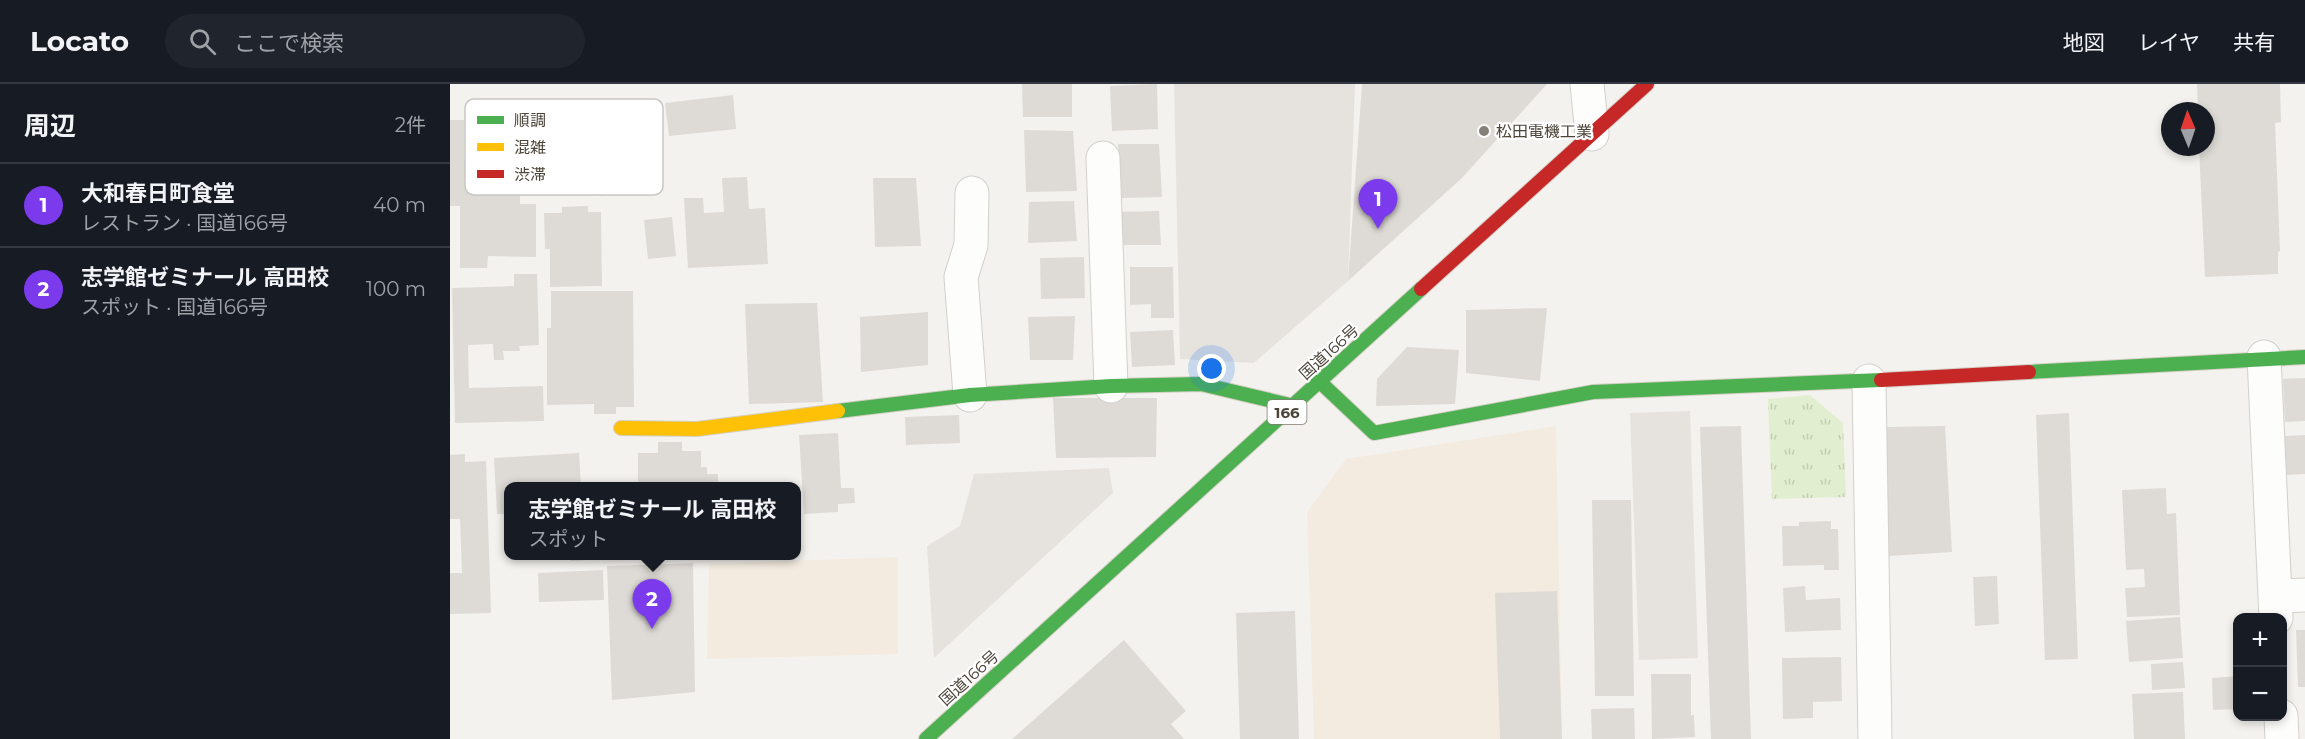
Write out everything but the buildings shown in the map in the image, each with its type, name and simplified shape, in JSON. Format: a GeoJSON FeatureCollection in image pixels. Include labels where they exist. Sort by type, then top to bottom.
{"type":"FeatureCollection","features":[{"type":"Feature","properties":{"kind":"main road","name":"国道166号"},"geometry":{"type":"LineString","coordinates":[[926,739],[1647,84]]}},
{"type":"Feature","properties":{"kind":"main road"},"geometry":{"type":"LineString","coordinates":[[1320,382],[1374,433],[1593,392],[1869,381],[2265,357],[2305,357]]}},
{"type":"Feature","properties":{"kind":"main road"},"geometry":{"type":"LineString","coordinates":[[621,428],[697,429],[970,395],[1111,386],[1201,384],[1294,406]]}},
{"type":"Feature","properties":{"kind":"street"},"geometry":{"type":"LineString","coordinates":[[1587,84],[1592,134]]}},
{"type":"Feature","properties":{"kind":"street"},"geometry":{"type":"LineString","coordinates":[[1102,158],[1111,386]]}},
{"type":"Feature","properties":{"kind":"street"},"geometry":{"type":"LineString","coordinates":[[970,395],[961,277],[971,245],[972,193]]}},
{"type":"Feature","properties":{"kind":"street"},"geometry":{"type":"LineString","coordinates":[[2265,357],[2286,603]]}},
{"type":"Feature","properties":{"kind":"street"},"geometry":{"type":"LineString","coordinates":[[1869,381],[1875,739]]}},
{"type":"Feature","properties":{"kind":"street"},"geometry":{"type":"LineString","coordinates":[[2281,721],[2282,739]]}},
{"type":"Feature","properties":{"kind":"shaded area"},"geometry":{"type":"Polygon","coordinates":[[[1174,84],[1355,84],[1348,281],[1254,363],[1180,359],[1174,84]]]}},
{"type":"Feature","properties":{"kind":"shaded area"},"geometry":{"type":"Polygon","coordinates":[[[1690,411],[1698,658],[1639,660],[1630,413],[1690,411]]]}},
{"type":"Feature","properties":{"kind":"shaded area"},"geometry":{"type":"Polygon","coordinates":[[[1556,426],[1562,739],[1314,739],[1307,512],[1346,459],[1556,426]]]}},
{"type":"Feature","properties":{"kind":"shaded area"},"geometry":{"type":"Polygon","coordinates":[[[1109,468],[1113,493],[934,658],[927,546],[960,526],[974,474],[1109,468]]]}},
{"type":"Feature","properties":{"kind":"shaded area"},"geometry":{"type":"Polygon","coordinates":[[[898,557],[898,654],[707,659],[709,564],[898,557]]]}},
{"type":"Feature","properties":{"kind":"green space"},"geometry":{"type":"Polygon","coordinates":[[[1810,395],[1843,423],[1846,497],[1772,499],[1768,399],[1810,395]]]}},
{"type":"Feature","properties":{"kind":"traffic: fast"},"geometry":{"type":"LineString","coordinates":[[926,739],[1421,289]]}},
{"type":"Feature","properties":{"kind":"traffic: fast"},"geometry":{"type":"LineString","coordinates":[[2029,372],[2305,357]]}},
{"type":"Feature","properties":{"kind":"traffic: fast"},"geometry":{"type":"LineString","coordinates":[[1320,382],[1374,433],[1593,392],[1881,380]]}},
{"type":"Feature","properties":{"kind":"traffic: fast"},"geometry":{"type":"LineString","coordinates":[[838,411],[970,395],[1111,386],[1201,384],[1294,406]]}},
{"type":"Feature","properties":{"kind":"traffic: slow"},"geometry":{"type":"LineString","coordinates":[[621,428],[697,429],[838,411]]}},
{"type":"Feature","properties":{"kind":"traffic: jam"},"geometry":{"type":"LineString","coordinates":[[1421,289],[1647,84]]}},
{"type":"Feature","properties":{"kind":"traffic: jam"},"geometry":{"type":"LineString","coordinates":[[1881,380],[2029,372]]}},
{"type":"Feature","properties":{"kind":"place","name":"松田電機工業"},"geometry":{"type":"Point","coordinates":[1484,131]}},
{"type":"Feature","properties":{"kind":"place","name":"大和春日町食堂"},"geometry":{"type":"Point","coordinates":[1378,229]}},
{"type":"Feature","properties":{"kind":"place","name":"志学館ゼミナール 高田校"},"geometry":{"type":"Point","coordinates":[652,629]}}]}
